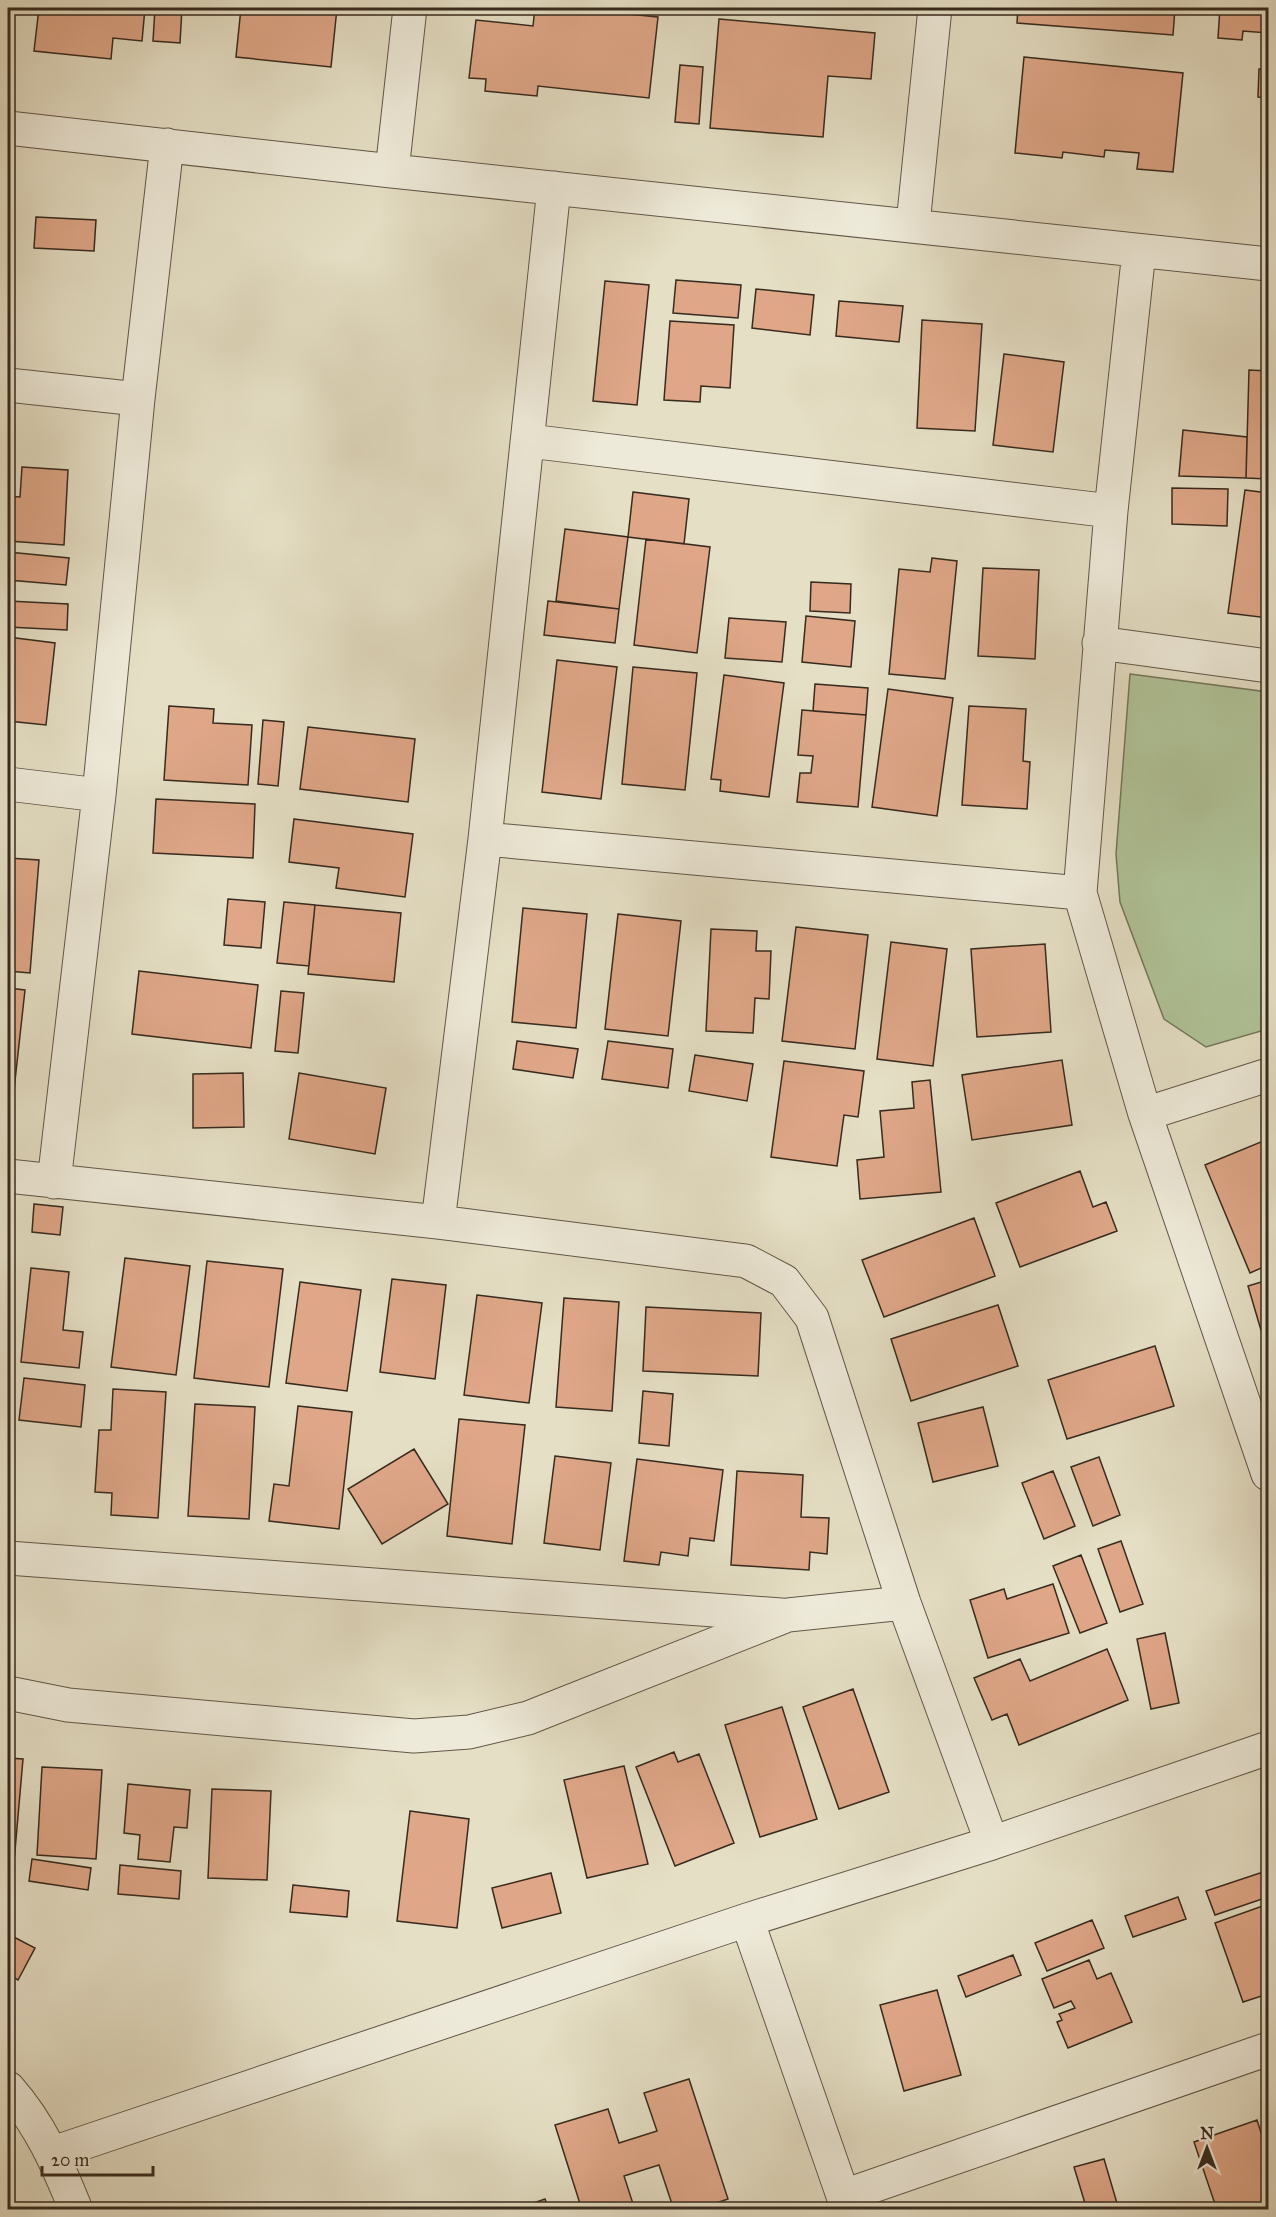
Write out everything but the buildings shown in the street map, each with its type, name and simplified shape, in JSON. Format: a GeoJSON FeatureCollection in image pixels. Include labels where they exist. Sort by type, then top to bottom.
{"type":"FeatureCollection","features":[{"type":"Feature","properties":{"kind":"street"},"geometry":{"type":"LineString","coordinates":[[392,171],[410,8]]}},
{"type":"Feature","properties":{"kind":"street"},"geometry":{"type":"LineString","coordinates":[[913,224],[935,8]]}},
{"type":"Feature","properties":{"kind":"street"},"geometry":{"type":"LineString","coordinates":[[8,128],[1269,264]]}},
{"type":"Feature","properties":{"kind":"street"},"geometry":{"type":"LineString","coordinates":[[54,1182],[99,795],[138,399],[168,145]]}},
{"type":"Feature","properties":{"kind":"street"},"geometry":{"type":"LineString","coordinates":[[438,1222],[485,839],[529,441],[554,188]]}},
{"type":"Feature","properties":{"kind":"street"},"geometry":{"type":"LineString","coordinates":[[1139,251],[1111,512],[1080,893],[1145,1114],[1266,1462]]}},
{"type":"Feature","properties":{"kind":"street"},"geometry":{"type":"LineString","coordinates":[[8,385],[138,399]]}},
{"type":"Feature","properties":{"kind":"street"},"geometry":{"type":"LineString","coordinates":[[529,441],[1111,512]]}},
{"type":"Feature","properties":{"kind":"street"},"geometry":{"type":"LineString","coordinates":[[1099,643],[1269,666]]}},
{"type":"Feature","properties":{"kind":"street"},"geometry":{"type":"LineString","coordinates":[[8,784],[99,795]]}},
{"type":"Feature","properties":{"kind":"street"},"geometry":{"type":"LineString","coordinates":[[485,839],[1080,893]]}},
{"type":"Feature","properties":{"kind":"street"},"geometry":{"type":"LineString","coordinates":[[1145,1114],[1269,1075]]}},
{"type":"Feature","properties":{"kind":"street"},"geometry":{"type":"LineString","coordinates":[[8,1176],[438,1222],[746,1262],[784,1281],[812,1318],[904,1603],[992,1843]]}},
{"type":"Feature","properties":{"kind":"street"},"geometry":{"type":"LineString","coordinates":[[8,1558],[788,1615],[904,1603]]}},
{"type":"Feature","properties":{"kind":"street"},"geometry":{"type":"LineString","coordinates":[[8,1693],[68,1705],[414,1736],[470,1732],[528,1718],[788,1615]]}},
{"type":"Feature","properties":{"kind":"street"},"geometry":{"type":"LineString","coordinates":[[53,2152],[747,1920],[992,1843],[1269,1748]]}},
{"type":"Feature","properties":{"kind":"street"},"geometry":{"type":"LineString","coordinates":[[747,1920],[846,2203],[1269,2049]]}},
{"type":"Feature","properties":{"kind":"street"},"geometry":{"type":"LineString","coordinates":[[8,2088],[24,2106],[53,2152],[76,2210]]}},
{"type":"Feature","properties":{"kind":"green space"},"geometry":{"type":"Polygon","coordinates":[[[1130,674],[1268,692],[1268,1029],[1206,1047],[1164,1019],[1120,902],[1116,854],[1130,674]]]}}]}
